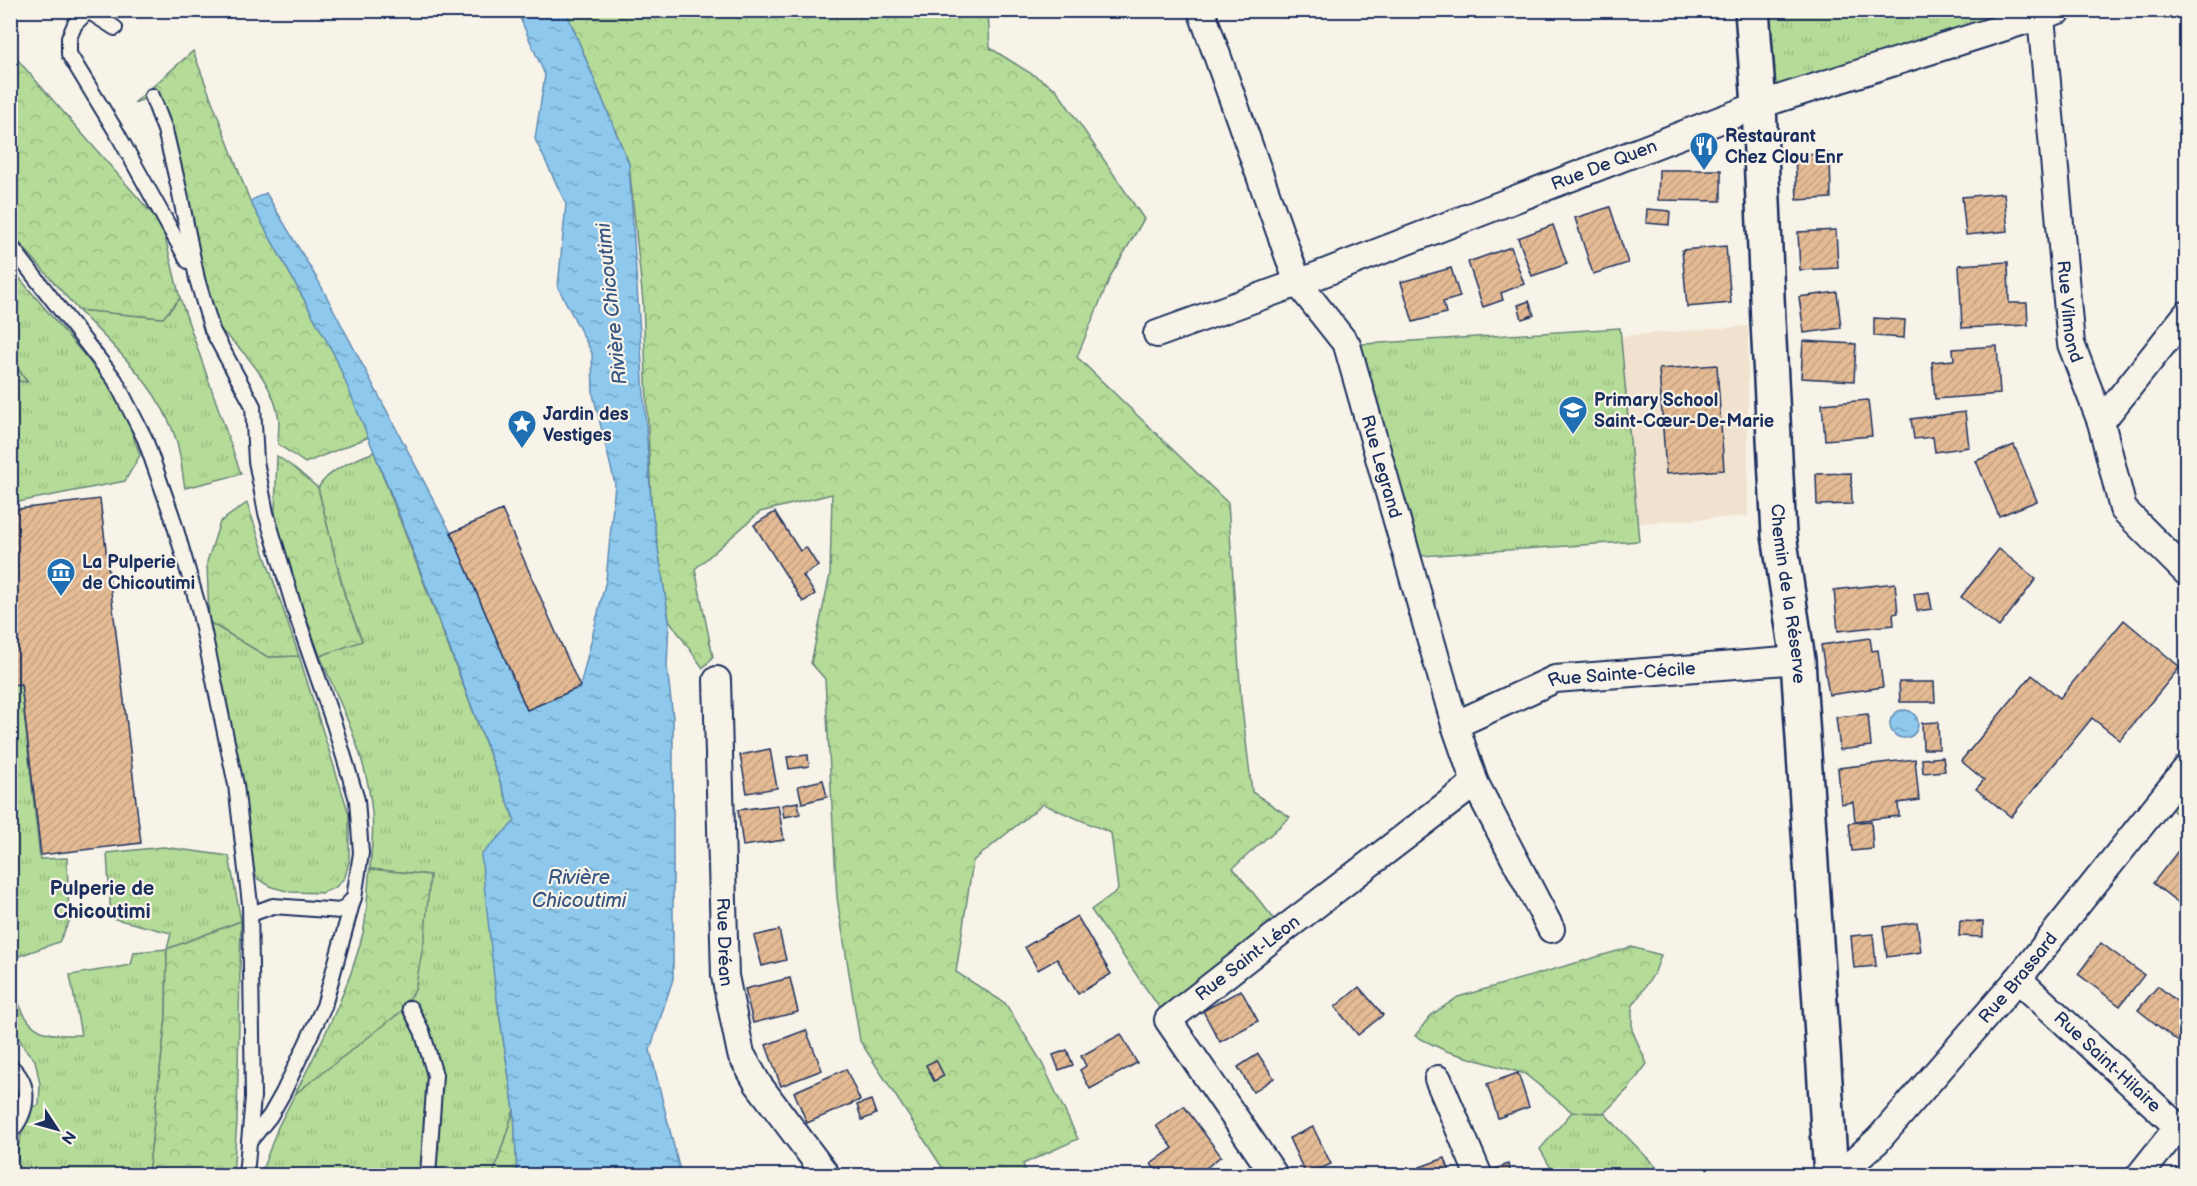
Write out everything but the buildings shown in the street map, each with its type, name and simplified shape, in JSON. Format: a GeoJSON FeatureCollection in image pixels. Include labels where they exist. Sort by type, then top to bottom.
{"type":"FeatureCollection","features":[{"type":"Feature","properties":{"kind":"street","name":"Rue Legrand"},"geometry":{"type":"LineString","coordinates":[[1201,10],[1298,283],[1347,345],[1455,725],[1475,783],[1551,928]]}},
{"type":"Feature","properties":{"kind":"street","name":"Chemin de la Réserve"},"geometry":{"type":"LineString","coordinates":[[1752,10],[1759,105],[1779,536],[1798,660],[1831,1176]]}},
{"type":"Feature","properties":{"kind":"street","name":"Rue De Quen"},"geometry":{"type":"LineString","coordinates":[[1157,334],[1298,283],[1759,105],[2050,14]]}},
{"type":"Feature","properties":{"kind":"street","name":"Rue Vilmond"},"geometry":{"type":"LineString","coordinates":[[2050,14],[2071,344],[2101,422],[2123,509],[2187,572]]}},
{"type":"Feature","properties":{"kind":"street"},"geometry":{"type":"LineString","coordinates":[[2101,422],[2187,315]]}},
{"type":"Feature","properties":{"kind":"street","name":"Rue Sainte-Cécile"},"geometry":{"type":"LineString","coordinates":[[1455,725],[1555,680],[1798,660]]}},
{"type":"Feature","properties":{"kind":"street","name":"Rue Dréan"},"geometry":{"type":"LineString","coordinates":[[717,680],[725,976],[741,1054],[758,1084],[827,1176]]}},
{"type":"Feature","properties":{"kind":"street","name":"Rue Brassard"},"geometry":{"type":"LineString","coordinates":[[1838,1176],[1878,1140],[2018,979],[2187,769]]}},
{"type":"Feature","properties":{"kind":"street","name":"Rue Saint-Léon"},"geometry":{"type":"LineString","coordinates":[[1275,1176],[1168,1020],[1475,783]]}},
{"type":"Feature","properties":{"kind":"street","name":"Rue Saint-Hilaire"},"geometry":{"type":"LineString","coordinates":[[2018,979],[2178,1127],[2139,1176]]}},
{"type":"Feature","properties":{"kind":"street"},"geometry":{"type":"LineString","coordinates":[[1438,1079],[1479,1176]]}},
{"type":"Feature","properties":{"kind":"lane"},"geometry":{"type":"LineString","coordinates":[[116,28],[88,11],[75,24],[69,38],[69,54],[185,253],[197,279]]}},
{"type":"Feature","properties":{"kind":"lane"},"geometry":{"type":"LineString","coordinates":[[152,96],[165,130],[197,279],[212,330],[253,406],[256,461],[266,513],[296,614],[334,724],[357,800],[361,853],[354,898],[324,1006],[283,1093],[270,1116],[249,1143]]}},
{"type":"Feature","properties":{"kind":"lane"},"geometry":{"type":"LineString","coordinates":[[10,245],[115,380],[145,439],[171,516],[198,609],[236,785],[251,914],[253,1097],[246,1176]]}},
{"type":"Feature","properties":{"kind":"lane"},"geometry":{"type":"LineString","coordinates":[[251,914],[273,906],[341,911],[354,898]]}},
{"type":"Feature","properties":{"kind":"lane"},"geometry":{"type":"LineString","coordinates":[[410,1008],[422,1031],[435,1076],[428,1176]]}},
{"type":"Feature","properties":{"kind":"lane"},"geometry":{"type":"LineString","coordinates":[[10,1066],[22,1080],[26,1094],[26,1108],[20,1122],[10,1133]]}},
{"type":"Feature","properties":{"kind":"shaded area","name":"Primary School Saint-Cœur-De-Marie"},"geometry":{"type":"Polygon","coordinates":[[[1748,326],[1748,516],[1433,536],[1370,356],[1748,326]]]}},
{"type":"Feature","properties":{"kind":"green space"},"geometry":{"type":"Polygon","coordinates":[[[566,11],[988,11],[990,48],[1056,89],[1144,219],[1111,275],[1077,357],[1228,503],[1241,699],[1252,792],[1290,817],[1233,868],[1283,930],[1168,1020],[1091,910],[1118,890],[1111,833],[1043,804],[973,861],[956,972],[1005,1003],[1041,1061],[1078,1139],[1023,1164],[1027,1175],[947,1175],[860,1041],[837,898],[825,679],[811,663],[830,575],[832,494],[760,512],[695,569],[713,657],[703,668],[669,620],[651,503],[643,302],[629,164],[566,11]]]}},
{"type":"Feature","properties":{"kind":"green space"},"geometry":{"type":"Polygon","coordinates":[[[1754,11],[2059,11],[1759,105],[1754,11]]]}},
{"type":"Feature","properties":{"kind":"green space"},"geometry":{"type":"Polygon","coordinates":[[[10,51],[162,225],[180,298],[163,318],[78,310],[11,233],[10,51]]]}},
{"type":"Feature","properties":{"kind":"green space"},"geometry":{"type":"Polygon","coordinates":[[[193,51],[250,201],[335,356],[369,437],[305,463],[278,444],[279,421],[271,394],[247,356],[216,326],[152,96],[134,103],[193,51]]]}},
{"type":"Feature","properties":{"kind":"green space"},"geometry":{"type":"Polygon","coordinates":[[[11,268],[111,387],[125,412],[140,455],[125,481],[13,503],[15,510],[11,510],[11,380],[27,381],[11,359],[11,268]]]}},
{"type":"Feature","properties":{"kind":"green space"},"geometry":{"type":"Polygon","coordinates":[[[180,298],[241,474],[185,488],[177,442],[160,404],[136,370],[78,310],[163,318],[180,298]]]}},
{"type":"Feature","properties":{"kind":"green space","name":"Primary School Saint-Cœur-De-Marie"},"geometry":{"type":"Polygon","coordinates":[[[1620,328],[1639,541],[1407,557],[1348,345],[1620,328]]]}},
{"type":"Feature","properties":{"kind":"green space"},"geometry":{"type":"Polygon","coordinates":[[[11,359],[27,382],[11,380],[11,359]]]}},
{"type":"Feature","properties":{"kind":"green space"},"geometry":{"type":"Polygon","coordinates":[[[374,452],[515,821],[495,986],[514,1110],[493,1175],[260,1176],[278,1127],[295,1094],[402,1010],[415,990],[430,875],[370,869],[373,820],[365,772],[352,733],[320,656],[362,640],[345,597],[318,488],[335,470],[374,452]]]}},
{"type":"Feature","properties":{"kind":"green space"},"geometry":{"type":"Polygon","coordinates":[[[277,456],[318,488],[345,597],[362,641],[320,656],[278,539],[275,511],[277,456]]]}},
{"type":"Feature","properties":{"kind":"green space"},"geometry":{"type":"Polygon","coordinates":[[[247,503],[299,656],[268,657],[209,622],[207,562],[220,522],[247,503]]]}},
{"type":"Feature","properties":{"kind":"green space"},"geometry":{"type":"Polygon","coordinates":[[[209,622],[268,657],[299,656],[349,814],[349,862],[345,877],[336,887],[322,893],[290,892],[272,887],[258,879],[252,868],[209,622]]]}},
{"type":"Feature","properties":{"kind":"green space"},"geometry":{"type":"Polygon","coordinates":[[[21,684],[40,859],[67,858],[69,922],[59,942],[19,956],[11,963],[10,685],[21,684]]]}},
{"type":"Feature","properties":{"kind":"green space"},"geometry":{"type":"Polygon","coordinates":[[[2186,769],[2186,822],[2161,800],[2186,769]]]}},
{"type":"Feature","properties":{"kind":"green space"},"geometry":{"type":"Polygon","coordinates":[[[163,847],[229,856],[241,921],[167,949],[171,933],[111,918],[107,853],[163,847]]]}},
{"type":"Feature","properties":{"kind":"green space"},"geometry":{"type":"Polygon","coordinates":[[[370,869],[430,875],[425,935],[415,990],[402,1011],[295,1094],[334,1015],[357,954],[365,925],[370,869]]]}},
{"type":"Feature","properties":{"kind":"green space"},"geometry":{"type":"Polygon","coordinates":[[[241,921],[237,1121],[233,1175],[148,1175],[166,1018],[167,949],[241,921]]]}},
{"type":"Feature","properties":{"kind":"green space"},"geometry":{"type":"Polygon","coordinates":[[[1631,947],[1661,955],[1655,972],[1632,1007],[1632,1030],[1647,1064],[1629,1088],[1604,1113],[1572,1112],[1525,1074],[1446,1051],[1415,1036],[1430,1016],[1458,997],[1631,947]]]}},
{"type":"Feature","properties":{"kind":"green space"},"geometry":{"type":"Polygon","coordinates":[[[167,949],[166,1018],[148,1175],[22,1175],[17,1158],[19,1141],[32,1107],[39,1105],[40,1084],[35,1060],[25,1049],[11,1024],[11,1000],[18,1001],[29,1021],[42,1031],[59,1035],[81,1035],[70,975],[131,965],[134,952],[167,949]]]}},
{"type":"Feature","properties":{"kind":"green space"},"geometry":{"type":"Polygon","coordinates":[[[514,1110],[517,1175],[493,1175],[514,1110]]]}},
{"type":"Feature","properties":{"kind":"green space"},"geometry":{"type":"Polygon","coordinates":[[[1572,1112],[1604,1113],[1664,1175],[1555,1175],[1540,1149],[1572,1112]]]}},
{"type":"Feature","properties":{"kind":"water","name":"Rivière Chicoutimi"},"geometry":{"type":"Polygon","coordinates":[[[517,11],[566,11],[629,164],[651,503],[669,620],[667,666],[673,718],[673,979],[650,1050],[681,1175],[517,1175],[514,1110],[495,986],[481,855],[515,821],[394,501],[335,356],[250,201],[266,193],[319,282],[451,533],[527,710],[580,687],[606,580],[615,484],[593,394],[592,353],[558,287],[566,204],[535,139],[545,75],[517,11]]]}},
{"type":"Feature","properties":{"kind":"water"},"geometry":{"type":"Polygon","coordinates":[[[1904,710],[1914,714],[1918,724],[1914,734],[1904,738],[1894,734],[1890,724],[1894,714],[1904,710]]]}},
{"type":"Feature","properties":{"kind":"place","name":"Restaurant Chez Clou Enr"},"geometry":{"type":"Point","coordinates":[1704,172]}},
{"type":"Feature","properties":{"kind":"place","name":"Primary School Saint-Cœur-De-Marie"},"geometry":{"type":"Point","coordinates":[1573,436]}},
{"type":"Feature","properties":{"kind":"place","name":"Jardin des Vestiges"},"geometry":{"type":"Point","coordinates":[522,450]}},
{"type":"Feature","properties":{"kind":"place","name":"La Pulperie de Chicoutimi"},"geometry":{"type":"Point","coordinates":[61,598]}},
{"type":"Feature","properties":{"kind":"district","name":"Pulperie de Chicoutimi"},"geometry":{"type":"Point","coordinates":[102,900]}}]}
